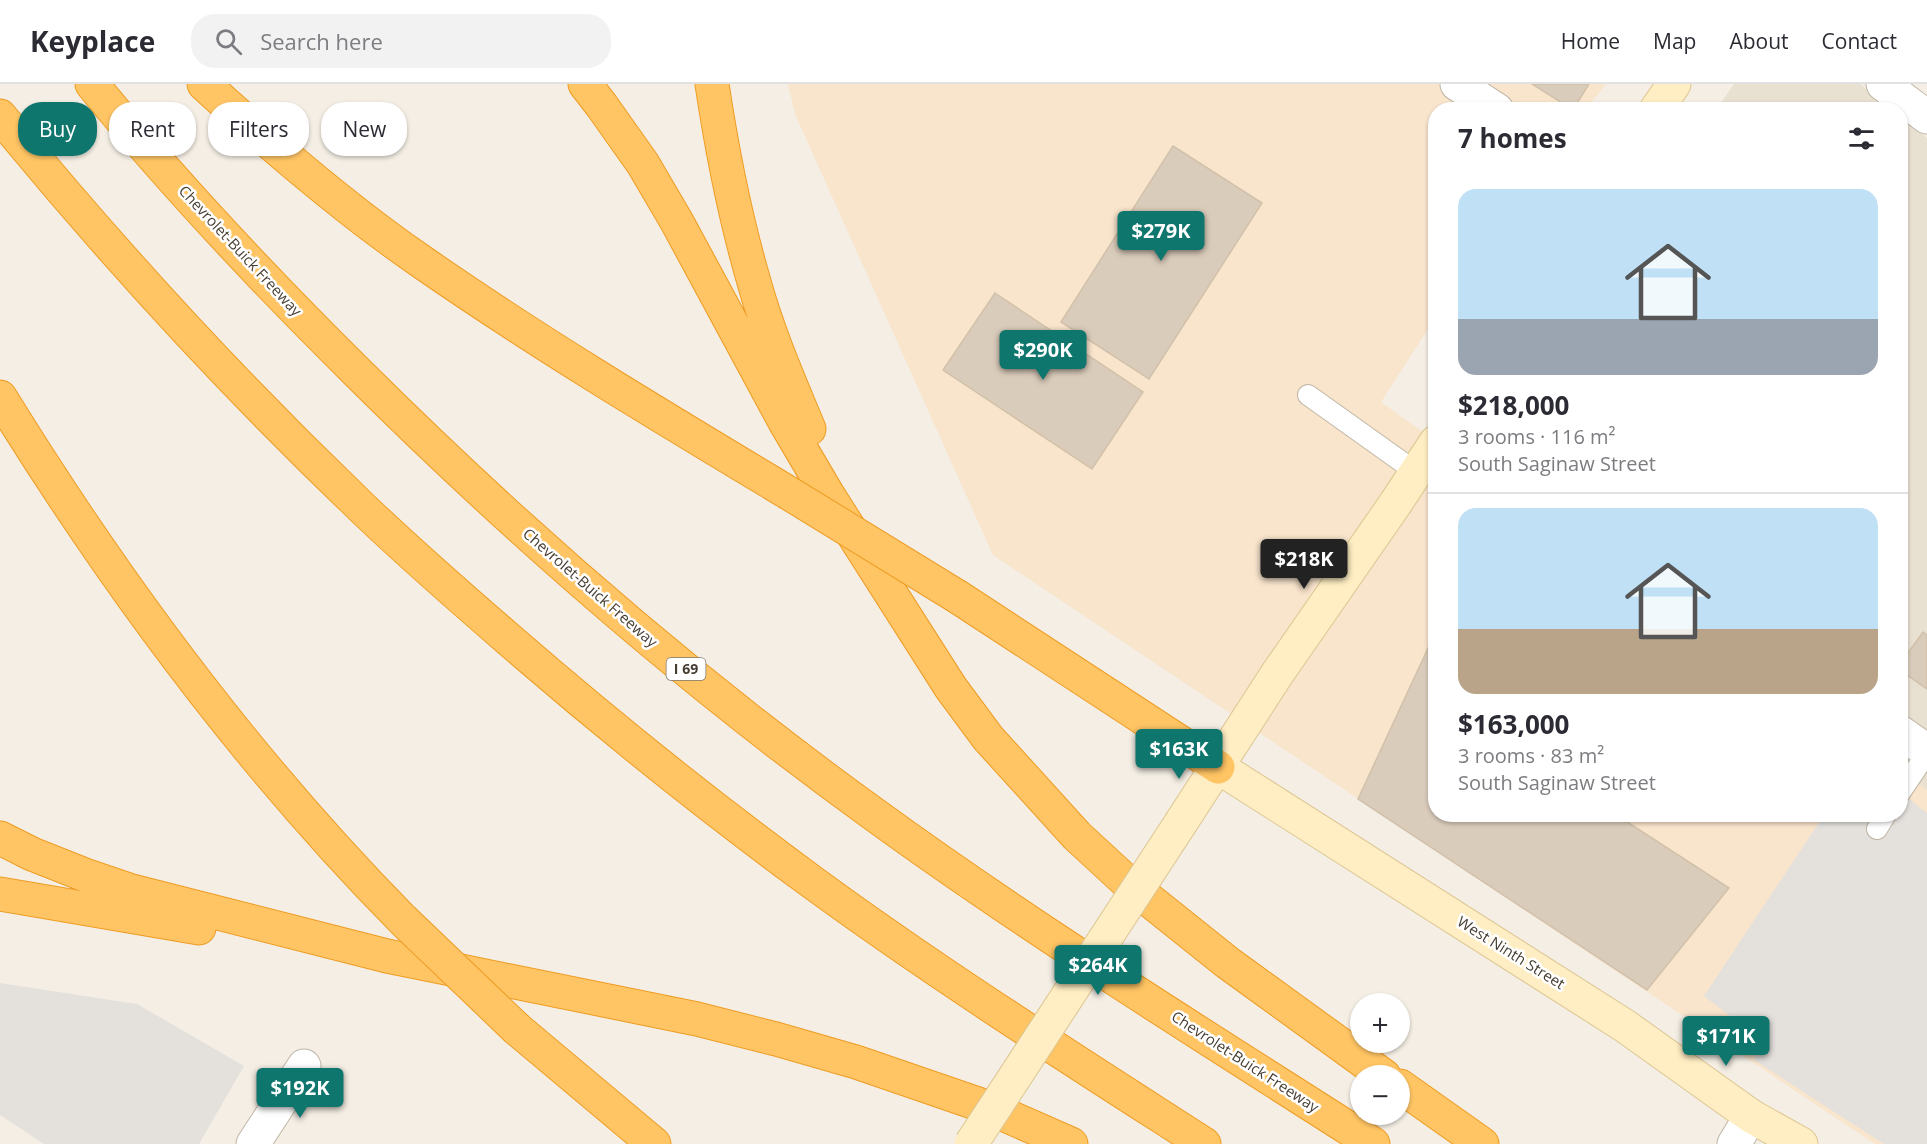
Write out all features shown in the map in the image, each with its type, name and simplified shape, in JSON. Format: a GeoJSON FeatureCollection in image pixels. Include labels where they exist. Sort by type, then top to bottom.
{"type":"FeatureCollection","features":[{"type":"Feature","properties":{"kind":"highway","name":"Chevrolet-Buick Freeway"},"geometry":{"type":"LineString","coordinates":[[92,84],[211,221],[312,327],[411,425],[528,534],[686,670],[876,816],[974,884],[1373,1144]]}},
{"type":"Feature","properties":{"kind":"highway"},"geometry":{"type":"LineString","coordinates":[[204,84],[312,178],[421,261],[539,341],[958,597],[1218,766]]}},
{"type":"Feature","properties":{"kind":"highway"},"geometry":{"type":"LineString","coordinates":[[585,84],[642,164],[678,222],[785,422],[828,495],[951,688],[988,738],[1077,836],[1128,883],[1184,929],[1369,1065]]}},
{"type":"Feature","properties":{"kind":"highway"},"geometry":{"type":"LineString","coordinates":[[712,84],[720,140],[754,283],[777,350],[804,415],[835,489],[871,564]]}},
{"type":"Feature","properties":{"kind":"highway"},"geometry":{"type":"LineString","coordinates":[[0,116],[46,173],[139,279],[246,393],[354,501],[579,700],[696,794],[813,883],[941,973],[1204,1144]]}},
{"type":"Feature","properties":{"kind":"highway"},"geometry":{"type":"LineString","coordinates":[[0,397],[99,550],[197,684],[257,761],[298,808],[352,869],[517,1029],[654,1144]]}},
{"type":"Feature","properties":{"kind":"highway"},"geometry":{"type":"LineString","coordinates":[[0,838],[32,854],[132,891],[387,956]]}},
{"type":"Feature","properties":{"kind":"highway"},"geometry":{"type":"LineString","coordinates":[[0,894],[126,917],[387,956],[697,1018],[856,1062],[987,1107],[1071,1144]]}},
{"type":"Feature","properties":{"kind":"highway"},"geometry":{"type":"LineString","coordinates":[[1410,1093],[1482,1144]]}},
{"type":"Feature","properties":{"kind":"main road"},"geometry":{"type":"LineString","coordinates":[[1662,102],[1674,84]]}},
{"type":"Feature","properties":{"kind":"main road"},"geometry":{"type":"LineString","coordinates":[[970,1144],[1276,674],[1428,454]]}},
{"type":"Feature","properties":{"kind":"main road","name":"West Ninth Street"},"geometry":{"type":"LineString","coordinates":[[1218,766],[1625,1026],[1751,1116],[1801,1144]]}},
{"type":"Feature","properties":{"kind":"street"},"geometry":{"type":"LineString","coordinates":[[1457,84],[1485,102]]}},
{"type":"Feature","properties":{"kind":"street"},"geometry":{"type":"LineString","coordinates":[[1883,84],[1907,102]]}},
{"type":"Feature","properties":{"kind":"street"},"geometry":{"type":"LineString","coordinates":[[1908,103],[1927,117]]}},
{"type":"Feature","properties":{"kind":"street"},"geometry":{"type":"LineString","coordinates":[[1908,738],[1927,752]]}},
{"type":"Feature","properties":{"kind":"street"},"geometry":{"type":"LineString","coordinates":[[253,1144],[304,1066]]}},
{"type":"Feature","properties":{"kind":"street"},"geometry":{"type":"LineString","coordinates":[[1734,1144],[1751,1116]]}},
{"type":"Feature","properties":{"kind":"lane"},"geometry":{"type":"LineString","coordinates":[[1308,395],[1416,472]]}},
{"type":"Feature","properties":{"kind":"lane"},"geometry":{"type":"LineString","coordinates":[[1908,781],[1927,752]]}},
{"type":"Feature","properties":{"kind":"shaded area"},"geometry":{"type":"Polygon","coordinates":[[[788,84],[1606,84],[1592,102],[1428,102],[1428,329],[1381,402],[1428,436],[1428,822],[1908,822],[1908,776],[1927,790],[1927,1144],[1875,1144],[993,555],[795,114],[788,84]]]}},
{"type":"Feature","properties":{"kind":"shaded area"},"geometry":{"type":"Polygon","coordinates":[[[1734,84],[1860,84],[1883,102],[1722,102],[1734,84]]]}},
{"type":"Feature","properties":{"kind":"shaded area"},"geometry":{"type":"Polygon","coordinates":[[[1908,123],[1927,138],[1927,790],[1908,777],[1908,123]]]}},
{"type":"Feature","properties":{"kind":"shaded area"},"geometry":{"type":"Polygon","coordinates":[[[1908,798],[1927,813],[1927,1144],[1884,1144],[1754,1060],[1764,1042],[1704,996],[1819,822],[1908,822],[1908,798]]]}},
{"type":"Feature","properties":{"kind":"shaded area"},"geometry":{"type":"Polygon","coordinates":[[[0,983],[137,1004],[244,1066],[199,1144],[44,1144],[0,1115],[0,983]]]}},
{"type":"Feature","properties":{"kind":"building"},"geometry":{"type":"Polygon","coordinates":[[[1532,84],[1589,84],[1578,102],[1560,102],[1532,84]]]}},
{"type":"Feature","properties":{"kind":"building"},"geometry":{"type":"Polygon","coordinates":[[[1173,146],[1262,203],[1149,379],[1061,322],[1173,146]]]}},
{"type":"Feature","properties":{"kind":"building"},"geometry":{"type":"Polygon","coordinates":[[[995,293],[1143,392],[1092,469],[943,370],[995,293]]]}},
{"type":"Feature","properties":{"kind":"building"},"geometry":{"type":"Polygon","coordinates":[[[1923,632],[1927,635],[1927,689],[1908,676],[1908,653],[1923,632]]]}},
{"type":"Feature","properties":{"kind":"building"},"geometry":{"type":"Polygon","coordinates":[[[1428,648],[1428,822],[1627,822],[1729,888],[1647,990],[1358,799],[1428,648]]]}}]}
